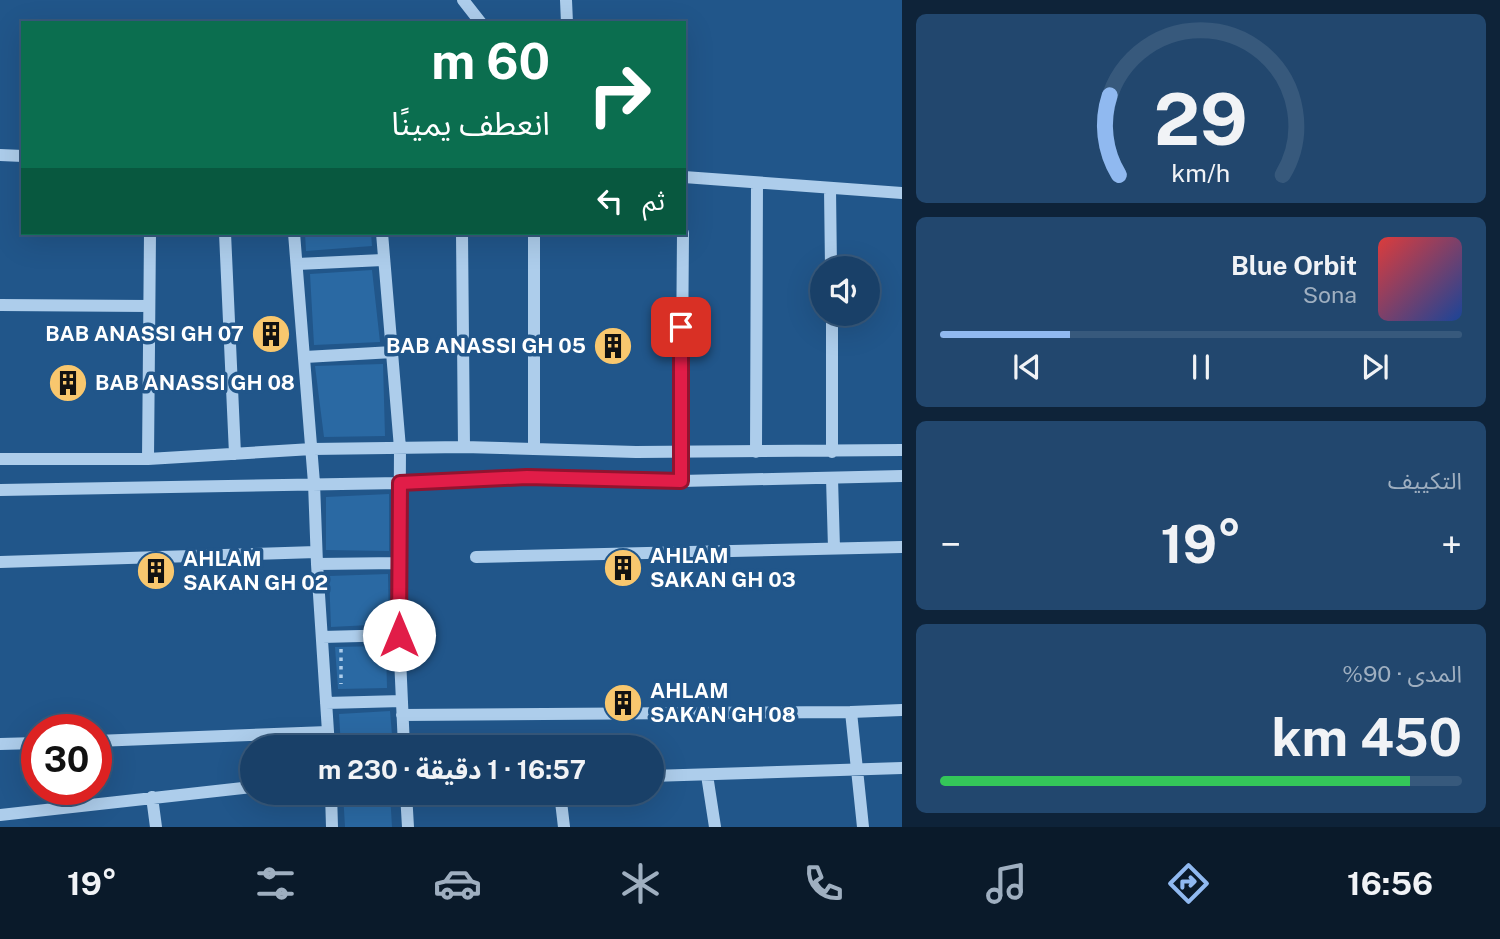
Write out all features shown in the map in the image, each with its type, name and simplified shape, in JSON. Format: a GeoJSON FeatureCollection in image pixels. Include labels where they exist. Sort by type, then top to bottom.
{"type":"FeatureCollection","features":[{"type":"Feature","properties":{"kind":"street"},"geometry":{"type":"LineString","coordinates":[[463,0],[479,21]]}},
{"type":"Feature","properties":{"kind":"street"},"geometry":{"type":"LineString","coordinates":[[566,0],[567,21]]}},
{"type":"Feature","properties":{"kind":"street"},"geometry":{"type":"LineString","coordinates":[[0,155],[21,156]]}},
{"type":"Feature","properties":{"kind":"street"},"geometry":{"type":"LineString","coordinates":[[686,177],[901,193]]}},
{"type":"Feature","properties":{"kind":"street"},"geometry":{"type":"LineString","coordinates":[[756,452],[757,183]]}},
{"type":"Feature","properties":{"kind":"street"},"geometry":{"type":"LineString","coordinates":[[830,189],[831,256]]}},
{"type":"Feature","properties":{"kind":"street"},"geometry":{"type":"LineString","coordinates":[[148,458],[150,235]]}},
{"type":"Feature","properties":{"kind":"street"},"geometry":{"type":"LineString","coordinates":[[225,235],[234,454]]}},
{"type":"Feature","properties":{"kind":"street"},"geometry":{"type":"LineString","coordinates":[[294,235],[312,449],[328,735]]}},
{"type":"Feature","properties":{"kind":"street"},"geometry":{"type":"LineString","coordinates":[[382,235],[400,448],[399,635],[403,735]]}},
{"type":"Feature","properties":{"kind":"street"},"geometry":{"type":"LineString","coordinates":[[462,235],[464,447]]}},
{"type":"Feature","properties":{"kind":"street"},"geometry":{"type":"LineString","coordinates":[[534,235],[534,448]]}},
{"type":"Feature","properties":{"kind":"street"},"geometry":{"type":"LineString","coordinates":[[681,481],[682,235]]}},
{"type":"Feature","properties":{"kind":"street"},"geometry":{"type":"LineString","coordinates":[[297,264],[383,260]]}},
{"type":"Feature","properties":{"kind":"street"},"geometry":{"type":"LineString","coordinates":[[0,305],[149,306]]}},
{"type":"Feature","properties":{"kind":"street"},"geometry":{"type":"LineString","coordinates":[[832,326],[832,452]]}},
{"type":"Feature","properties":{"kind":"street"},"geometry":{"type":"LineString","coordinates":[[305,356],[393,352]]}},
{"type":"Feature","properties":{"kind":"street"},"geometry":{"type":"LineString","coordinates":[[0,459],[148,458],[312,449],[464,447],[756,452],[901,450]]}},
{"type":"Feature","properties":{"kind":"street"},"geometry":{"type":"LineString","coordinates":[[0,490],[400,483],[527,477],[681,481],[901,476]]}},
{"type":"Feature","properties":{"kind":"street"},"geometry":{"type":"LineString","coordinates":[[832,478],[834,548]]}},
{"type":"Feature","properties":{"kind":"street"},"geometry":{"type":"LineString","coordinates":[[476,557],[901,547]]}},
{"type":"Feature","properties":{"kind":"street"},"geometry":{"type":"LineString","coordinates":[[0,562],[317,558],[399,563]]}},
{"type":"Feature","properties":{"kind":"street"},"geometry":{"type":"LineString","coordinates":[[321,637],[399,635]]}},
{"type":"Feature","properties":{"kind":"street"},"geometry":{"type":"LineString","coordinates":[[326,703],[402,701]]}},
{"type":"Feature","properties":{"kind":"street"},"geometry":{"type":"LineString","coordinates":[[402,715],[901,710]]}},
{"type":"Feature","properties":{"kind":"street"},"geometry":{"type":"LineString","coordinates":[[851,712],[863,827]]}},
{"type":"Feature","properties":{"kind":"street"},"geometry":{"type":"LineString","coordinates":[[112,740],[328,732]]}},
{"type":"Feature","properties":{"kind":"street"},"geometry":{"type":"LineString","coordinates":[[0,744],[21,743]]}},
{"type":"Feature","properties":{"kind":"street"},"geometry":{"type":"LineString","coordinates":[[664,775],[901,768]]}},
{"type":"Feature","properties":{"kind":"street"},"geometry":{"type":"LineString","coordinates":[[707,775],[715,827]]}},
{"type":"Feature","properties":{"kind":"street"},"geometry":{"type":"LineString","coordinates":[[0,815],[240,788]]}},
{"type":"Feature","properties":{"kind":"street"},"geometry":{"type":"LineString","coordinates":[[152,797],[156,827]]}},
{"type":"Feature","properties":{"kind":"street"},"geometry":{"type":"LineString","coordinates":[[331,805],[332,827]]}},
{"type":"Feature","properties":{"kind":"street"},"geometry":{"type":"LineString","coordinates":[[407,805],[408,827]]}},
{"type":"Feature","properties":{"kind":"street"},"geometry":{"type":"LineString","coordinates":[[561,805],[564,827]]}},
{"type":"Feature","properties":{"kind":"shaded area"},"geometry":{"type":"Polygon","coordinates":[[[305,235],[371,235],[372,246],[306,251],[305,235]]]}},
{"type":"Feature","properties":{"kind":"shaded area"},"geometry":{"type":"Polygon","coordinates":[[[372,270],[380,342],[314,345],[310,274],[372,270]]]}},
{"type":"Feature","properties":{"kind":"shaded area"},"geometry":{"type":"Polygon","coordinates":[[[383,364],[385,436],[324,437],[315,366],[383,364]]]}},
{"type":"Feature","properties":{"kind":"shaded area"},"geometry":{"type":"Polygon","coordinates":[[[389,494],[389,551],[326,550],[326,497],[389,494]]]}},
{"type":"Feature","properties":{"kind":"shaded area"},"geometry":{"type":"Polygon","coordinates":[[[388,574],[389,624],[331,627],[329,576],[388,574]]]}},
{"type":"Feature","properties":{"kind":"shaded area"},"geometry":{"type":"Polygon","coordinates":[[[386,646],[387,688],[338,689],[335,647],[386,646]]]}},
{"type":"Feature","properties":{"kind":"shaded area"},"geometry":{"type":"Polygon","coordinates":[[[390,711],[392,735],[340,735],[339,714],[390,711]]]}},
{"type":"Feature","properties":{"kind":"shaded area"},"geometry":{"type":"Polygon","coordinates":[[[344,805],[391,805],[392,827],[345,827],[344,805]]]}},
{"type":"Feature","properties":{"kind":"place","name":"BAB ANASSI GH 07"},"geometry":{"type":"Point","coordinates":[271,334]}},
{"type":"Feature","properties":{"kind":"place","name":"BAB ANASSI GH 05"},"geometry":{"type":"Point","coordinates":[613,346]}},
{"type":"Feature","properties":{"kind":"place","name":"BAB ANASSI GH 08"},"geometry":{"type":"Point","coordinates":[68,383]}},
{"type":"Feature","properties":{"kind":"place","name":"AHLAM SAKAN GH 03"},"geometry":{"type":"Point","coordinates":[623,568]}},
{"type":"Feature","properties":{"kind":"place","name":"AHLAM SAKAN GH 02"},"geometry":{"type":"Point","coordinates":[156,571]}},
{"type":"Feature","properties":{"kind":"place","name":"AHLAM SAKAN GH 08"},"geometry":{"type":"Point","coordinates":[623,703]}},
{"type":"Feature","properties":{"kind":"route"},"geometry":{"type":"LineString","coordinates":[[399,635],[400,483],[527,477],[681,481],[681,327]]}}]}
